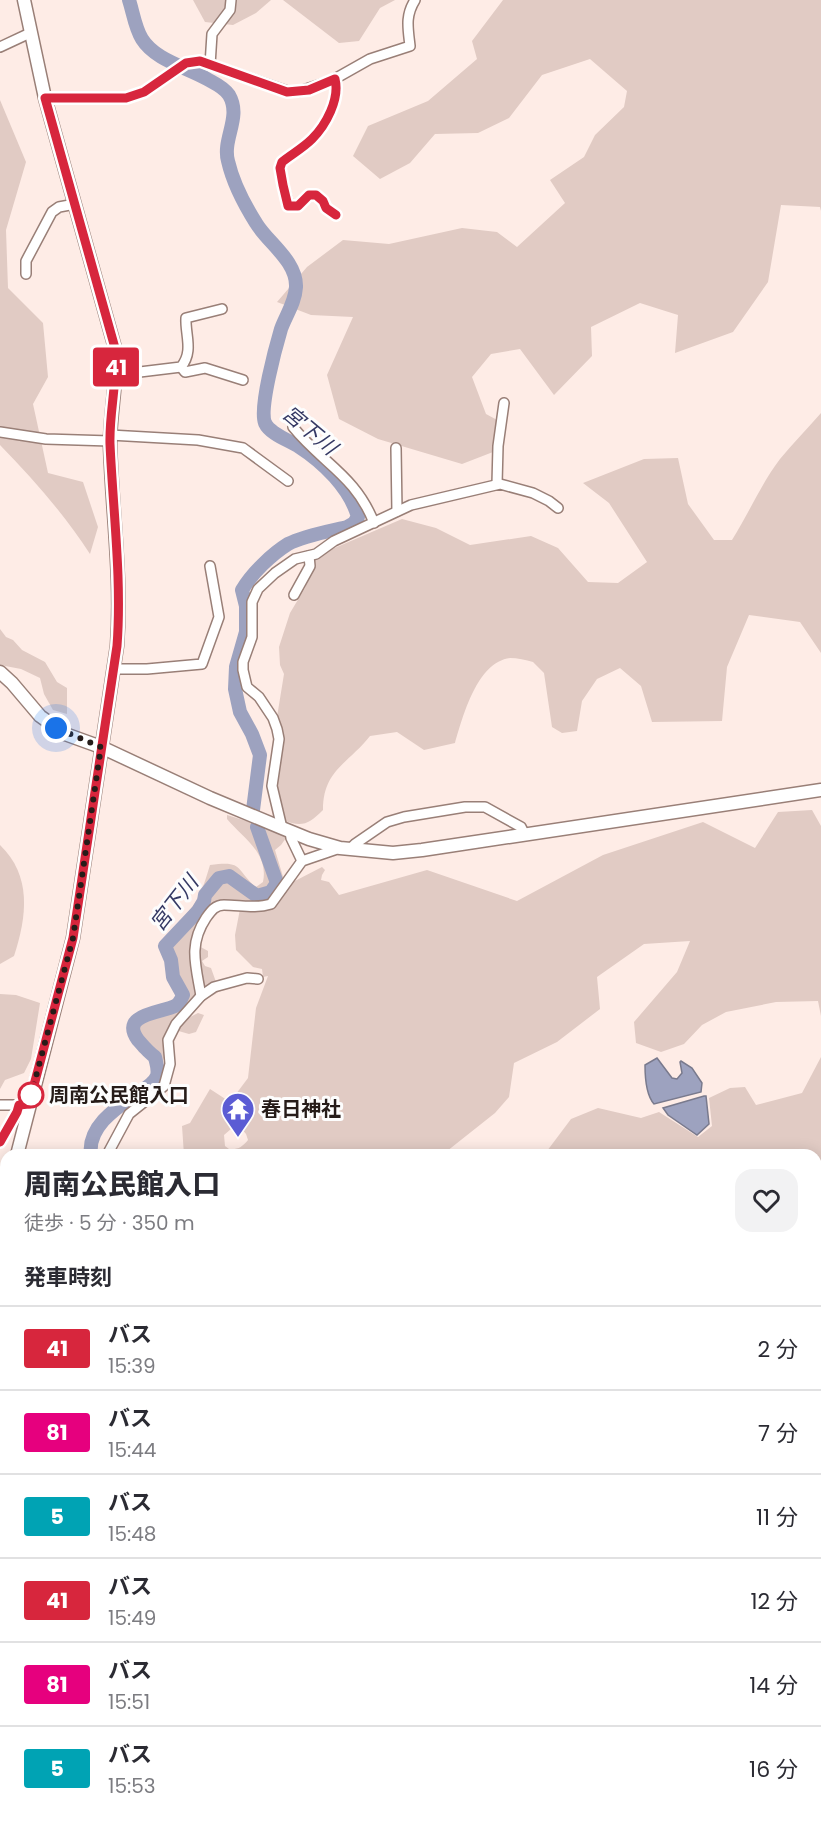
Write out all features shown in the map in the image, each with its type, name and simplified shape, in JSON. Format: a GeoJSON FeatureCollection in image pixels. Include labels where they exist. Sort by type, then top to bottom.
{"type":"FeatureCollection","features":[{"type":"Feature","properties":{"kind":"street"},"geometry":{"type":"LineString","coordinates":[[18,1149],[24,1105],[73,938],[119,614],[110,438],[115,348],[45,98],[24,0]]}},
{"type":"Feature","properties":{"kind":"street"},"geometry":{"type":"LineString","coordinates":[[210,65],[212,34],[230,10],[231,0]]}},
{"type":"Feature","properties":{"kind":"street"},"geometry":{"type":"LineString","coordinates":[[45,98],[136,96],[181,66],[200,61],[287,92],[309,90],[335,79],[370,59],[410,46],[406,21],[415,0]]}},
{"type":"Feature","properties":{"kind":"street"},"geometry":{"type":"LineString","coordinates":[[0,46],[30,33]]}},
{"type":"Feature","properties":{"kind":"street"},"geometry":{"type":"LineString","coordinates":[[335,79],[336,90],[326,121],[313,138],[282,162],[280,168],[288,206],[298,206],[309,195],[316,195],[323,201],[326,208],[336,215]]}},
{"type":"Feature","properties":{"kind":"street"},"geometry":{"type":"LineString","coordinates":[[26,274],[26,261],[52,212],[59,207],[75,204]]}},
{"type":"Feature","properties":{"kind":"street"},"geometry":{"type":"LineString","coordinates":[[115,375],[181,367],[186,360],[189,344],[186,318],[222,309]]}},
{"type":"Feature","properties":{"kind":"street"},"geometry":{"type":"LineString","coordinates":[[181,367],[185,372],[208,368],[243,380]]}},
{"type":"Feature","properties":{"kind":"street"},"geometry":{"type":"LineString","coordinates":[[497,484],[498,446],[504,403]]}},
{"type":"Feature","properties":{"kind":"street"},"geometry":{"type":"LineString","coordinates":[[293,427],[304,441],[349,480],[359,493],[374,523]]}},
{"type":"Feature","properties":{"kind":"street"},"geometry":{"type":"LineString","coordinates":[[0,432],[46,439],[198,440],[243,448],[288,481]]}},
{"type":"Feature","properties":{"kind":"street"},"geometry":{"type":"LineString","coordinates":[[396,448],[397,511]]}},
{"type":"Feature","properties":{"kind":"street"},"geometry":{"type":"LineString","coordinates":[[302,861],[286,830],[272,786],[279,739],[277,729],[259,697],[247,687],[244,680],[243,662],[252,642],[252,603],[258,589],[295,559],[323,550],[334,541],[411,505],[497,484],[533,493],[558,508]]}},
{"type":"Feature","properties":{"kind":"street"},"geometry":{"type":"LineString","coordinates":[[294,595],[310,566],[309,556]]}},
{"type":"Feature","properties":{"kind":"street"},"geometry":{"type":"LineString","coordinates":[[113,669],[147,669],[202,664],[219,617],[210,566]]}},
{"type":"Feature","properties":{"kind":"street"},"geometry":{"type":"LineString","coordinates":[[0,672],[50,724],[65,734],[101,747],[286,830],[345,849],[393,853],[821,790]]}},
{"type":"Feature","properties":{"kind":"street"},"geometry":{"type":"LineString","coordinates":[[201,996],[195,944],[199,929],[212,909],[224,905],[250,908],[271,904],[302,861],[345,849],[387,822],[404,817],[480,806],[521,827],[525,835]]}},
{"type":"Feature","properties":{"kind":"street"},"geometry":{"type":"LineString","coordinates":[[111,1149],[129,1114],[164,1086],[170,1064],[169,1036],[201,996],[219,985],[246,978],[258,979]]}},
{"type":"Feature","properties":{"kind":"street"},"geometry":{"type":"LineString","coordinates":[[0,1105],[24,1105]]}},
{"type":"Feature","properties":{"kind":"street"},"geometry":{"type":"LineString","coordinates":[[0,1142],[17,1112],[24,1105]]}},
{"type":"Feature","properties":{"kind":"shaded area"},"geometry":{"type":"Polygon","coordinates":[[[193,0],[271,0],[256,13],[233,25],[205,22],[193,0]]]}},
{"type":"Feature","properties":{"kind":"shaded area"},"geometry":{"type":"Polygon","coordinates":[[[283,0],[395,0],[380,8],[359,41],[339,43],[283,0]]]}},
{"type":"Feature","properties":{"kind":"shaded area"},"geometry":{"type":"Polygon","coordinates":[[[503,0],[821,0],[821,211],[820,207],[781,205],[768,282],[733,332],[675,353],[678,315],[640,303],[591,327],[592,356],[554,395],[520,349],[491,354],[472,377],[486,414],[499,421],[493,452],[462,464],[378,439],[339,419],[327,375],[353,317],[311,315],[277,302],[307,267],[343,240],[389,244],[462,228],[497,232],[517,247],[565,203],[550,180],[584,157],[595,135],[624,107],[627,91],[590,59],[542,75],[509,118],[478,133],[435,134],[410,163],[380,179],[353,156],[368,126],[428,101],[477,59],[472,41],[503,0]]]}},
{"type":"Feature","properties":{"kind":"shaded area"},"geometry":{"type":"Polygon","coordinates":[[[0,100],[26,162],[6,230],[8,288],[43,323],[48,377],[33,404],[48,473],[83,482],[98,527],[90,554],[48,498],[0,445],[0,100]]]}},
{"type":"Feature","properties":{"kind":"shaded area"},"geometry":{"type":"Polygon","coordinates":[[[821,413],[821,653],[800,622],[749,615],[727,667],[722,721],[652,722],[641,686],[620,668],[597,679],[582,701],[577,731],[562,733],[552,727],[544,673],[533,662],[510,658],[498,662],[480,680],[467,705],[455,743],[424,750],[397,732],[370,736],[332,776],[324,796],[323,810],[314,819],[300,824],[283,820],[275,796],[277,717],[284,674],[280,665],[279,647],[290,613],[305,588],[316,556],[402,519],[436,528],[470,545],[531,536],[558,548],[588,582],[618,583],[647,562],[609,503],[583,483],[644,459],[678,458],[688,504],[714,540],[732,540],[773,469],[821,413]]]}},
{"type":"Feature","properties":{"kind":"shaded area"},"geometry":{"type":"Polygon","coordinates":[[[0,629],[22,650],[45,662],[57,682],[67,688],[67,714],[53,710],[44,694],[40,678],[21,669],[0,665],[0,629]]]}},
{"type":"Feature","properties":{"kind":"shaded area"},"geometry":{"type":"Polygon","coordinates":[[[812,810],[821,826],[821,1016],[818,1001],[776,1002],[726,1012],[702,1025],[684,1044],[661,1052],[636,1043],[634,1022],[677,972],[690,941],[644,944],[597,977],[600,1009],[557,1042],[514,1063],[509,1097],[495,1113],[450,1149],[235,1149],[240,1148],[248,1140],[241,1128],[231,1129],[224,1135],[225,1146],[229,1149],[184,1149],[182,1126],[190,1123],[210,1089],[230,1102],[248,1078],[256,1008],[268,976],[263,977],[262,969],[253,967],[236,950],[235,935],[241,904],[212,907],[197,945],[208,951],[208,957],[202,961],[205,966],[211,968],[221,990],[184,1009],[174,1020],[180,1022],[198,1013],[204,1015],[196,1032],[189,1034],[175,1030],[163,1060],[156,1062],[139,1052],[131,1035],[132,1025],[144,1013],[175,1000],[176,994],[165,963],[164,950],[175,927],[198,897],[210,865],[234,865],[256,887],[263,882],[264,872],[258,854],[227,819],[227,815],[279,831],[286,838],[275,850],[284,880],[291,883],[322,867],[325,870],[321,880],[329,882],[339,895],[427,870],[517,901],[603,855],[703,822],[755,848],[778,812],[812,810]]]}},
{"type":"Feature","properties":{"kind":"shaded area"},"geometry":{"type":"Polygon","coordinates":[[[0,845],[18,870],[22,883],[24,911],[14,956],[0,964],[0,845]]]}},
{"type":"Feature","properties":{"kind":"shaded area"},"geometry":{"type":"Polygon","coordinates":[[[0,994],[16,995],[40,1003],[31,1059],[24,1073],[5,1080],[0,1089],[0,994]]]}},
{"type":"Feature","properties":{"kind":"shaded area"},"geometry":{"type":"Polygon","coordinates":[[[821,1057],[821,1149],[548,1149],[571,1119],[598,1108],[641,1118],[659,1112],[698,1137],[712,1126],[709,1098],[730,1088],[745,1087],[756,1105],[802,1093],[821,1057]]]}},
{"type":"Feature","properties":{"kind":"water"},"geometry":{"type":"Polygon","coordinates":[[[657,1058],[672,1078],[677,1079],[682,1073],[681,1061],[692,1068],[702,1083],[701,1092],[654,1104],[648,1091],[645,1065],[657,1058]]]}},
{"type":"Feature","properties":{"kind":"water"},"geometry":{"type":"Polygon","coordinates":[[[706,1096],[709,1124],[697,1135],[668,1115],[663,1108],[706,1096]]]}},
{"type":"Feature","properties":{"kind":"waterway","name":"宮下川"},"geometry":{"type":"LineString","coordinates":[[129,0],[138,30],[148,46],[163,58],[219,85],[229,95],[233,120],[227,153],[233,177],[256,223],[292,269],[296,287],[294,298],[281,329],[269,377],[264,404],[265,423],[275,434],[298,446],[326,468],[349,496],[358,517],[347,527],[309,536],[288,544],[263,564],[242,590],[246,606],[246,632],[236,667],[235,689],[240,712],[260,755],[253,810]]}},
{"type":"Feature","properties":{"kind":"waterway","name":"宮下川"},"geometry":{"type":"LineString","coordinates":[[91,1149],[94,1136],[104,1119],[151,1084],[157,1076],[158,1068],[155,1057],[138,1040],[134,1025],[144,1016],[176,1005],[183,995],[173,977],[171,960],[165,946],[198,911],[205,895],[219,878],[229,876],[257,896],[271,892],[277,883],[257,827]]}},
{"type":"Feature","properties":{"kind":"bus line","name":"41"},"geometry":{"type":"LineString","coordinates":[[0,1142],[19,1105],[29,1104],[73,938],[117,646],[119,614],[110,444],[116,373],[115,348],[45,98],[136,96],[186,63],[193,61],[200,61],[287,92],[309,90],[335,79],[337,86],[326,121],[313,138],[282,162],[280,168],[288,206],[295,208],[309,195],[316,195],[323,201],[326,208],[336,215]]}},
{"type":"Feature","properties":{"kind":"place","name":"周南公民館入口"},"geometry":{"type":"Point","coordinates":[31,1095]}},
{"type":"Feature","properties":{"kind":"place","name":"春日神社"},"geometry":{"type":"Point","coordinates":[238,1138]}},
{"type":"Feature","properties":{"kind":"route"},"geometry":{"type":"LineString","coordinates":[[31,1095],[73,938],[101,747],[65,734],[56,728]]}}]}
